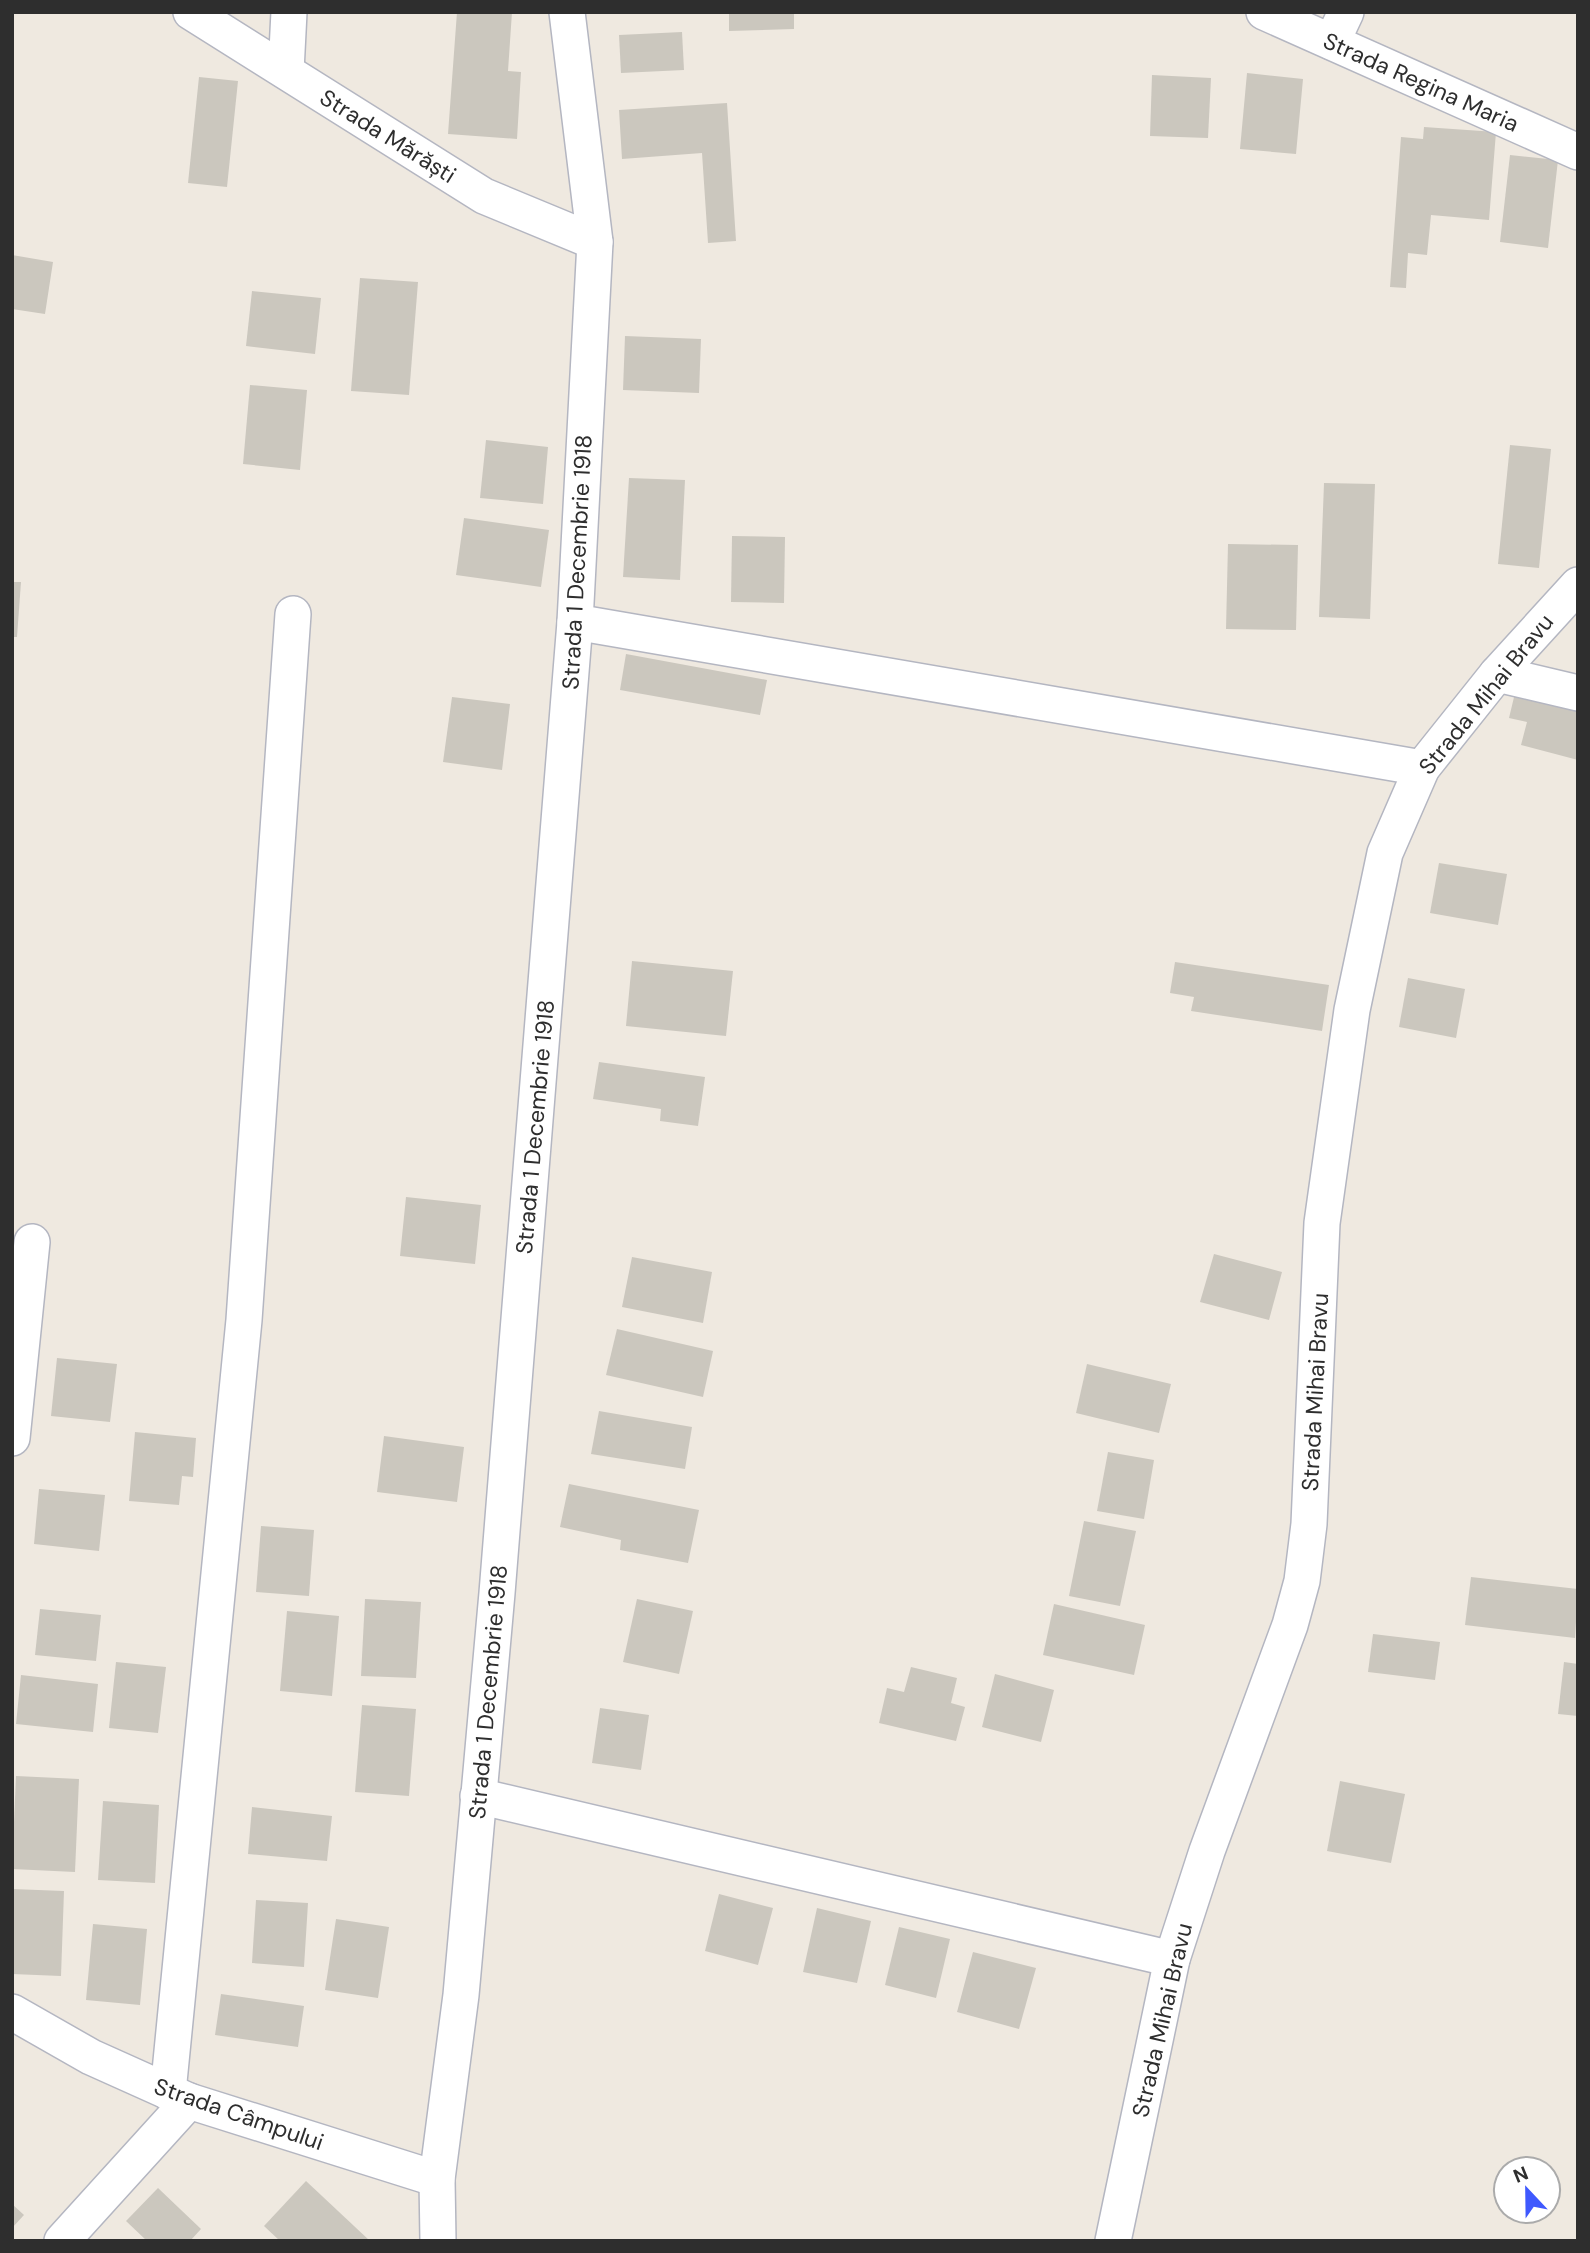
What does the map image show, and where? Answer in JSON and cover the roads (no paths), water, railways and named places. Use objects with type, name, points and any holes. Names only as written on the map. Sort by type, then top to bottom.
[{"type":"street","name":"Strada Mărăști","points":[[191,12],[484,196],[595,242]]},
{"type":"street","points":[[286,71],[289,12]]},
{"type":"street","name":"Strada 1 Decembrie 1918","points":[[438,2241],[437,2179],[461,1995],[576,622],[595,242],[567,12]]},
{"type":"street","name":"Strada Regina Maria","points":[[1264,12],[1339,27],[1578,152]]},
{"type":"street","name":"Strada Mihai Bravu","points":[[1113,2241],[1171,1959],[1207,1851],[1290,1625],[1301,1581],[1309,1524],[1322,1223],[1352,1010],[1385,853],[1422,768],[1497,674],[1578,585]]},
{"type":"street","points":[[62,2241],[179,2097],[244,1320],[293,614]]},
{"type":"street","points":[[576,622],[1422,768]]},
{"type":"street","points":[[1497,674],[1578,694]]},
{"type":"street","points":[[12,1438],[32,1242]]},
{"type":"street","points":[[478,1796],[1171,1959]]},
{"type":"street","name":"Strada Câmpului","points":[[12,2012],[91,2057],[179,2097],[437,2179]]}]
